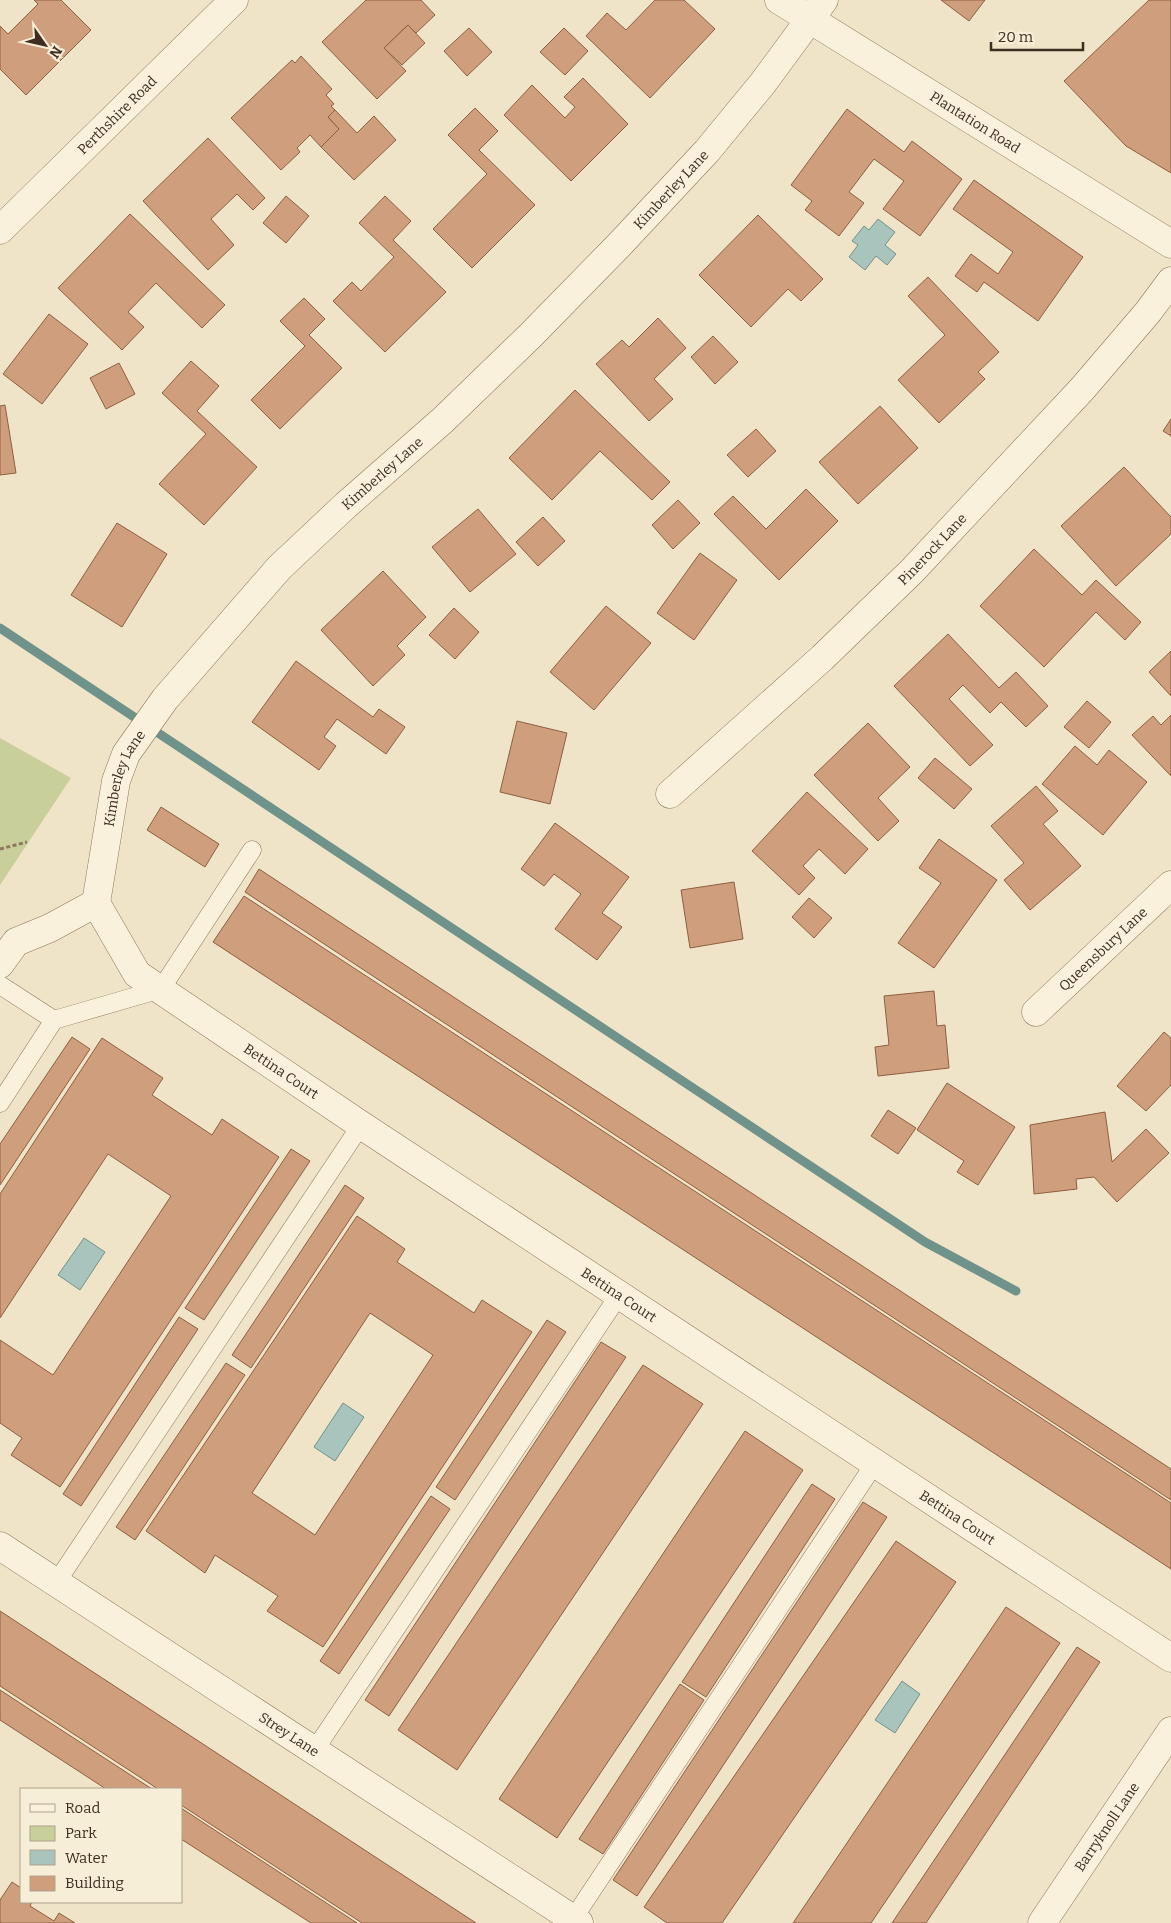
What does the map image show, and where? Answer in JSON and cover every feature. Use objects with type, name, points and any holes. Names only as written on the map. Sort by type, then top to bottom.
[{"type":"street","name":"Perthshire Road","points":[[0,230],[234,0]]},
{"type":"street","name":"Plantation Road","points":[[779,0],[817,10],[1171,244]]},
{"type":"street","name":"Kimberley Lane","points":[[96,903],[116,781],[126,754],[165,699],[279,568],[443,420],[531,335],[620,244],[707,151],[762,83],[817,10]]},
{"type":"street","name":"Pinerock Lane","points":[[670,794],[822,658],[912,571],[1083,388],[1148,312],[1171,281]]},
{"type":"street","name":"Queensbury Lane","points":[[1036,1012],[1171,885]]},
{"type":"street","points":[[0,964],[16,942],[50,928],[96,903]]},
{"type":"street","name":"Bettina Court","points":[[96,903],[137,974],[361,1125],[1171,1658]]},
{"type":"street","name":"Strey Lane","points":[[0,1546],[576,1921]]},
{"type":"street","name":"Barryknoll Lane","points":[[1042,1923],[1171,1731]]},
{"type":"lane","points":[[0,1103],[54,1020],[161,989],[252,850]]},
{"type":"lane","points":[[0,986],[54,1020]]},
{"type":"lane","points":[[56,1583],[361,1125]]},
{"type":"lane","points":[[314,1751],[619,1295]]},
{"type":"lane","points":[[576,1921],[875,1463]]},
{"type":"path","points":[[0,849],[28,842]]},
{"type":"green space","points":[[0,738],[71,778],[0,885]]},
{"type":"water","points":[[878,219],[895,232],[885,245],[896,254],[887,265],[876,256],[865,270],[849,257],[858,245],[852,241],[864,226],[869,230]]},
{"type":"water","points":[[84,1238],[105,1252],[80,1290],[58,1275]]},
{"type":"water","points":[[343,1403],[364,1417],[335,1461],[314,1447]]},
{"type":"water","points":[[902,1681],[920,1694],[895,1733],[875,1720]]},
{"type":"building","points":[[34,0],[61,0],[91,30],[26,95],[0,69],[0,26],[8,34],[38,4]]},
{"type":"building","points":[[366,0],[421,0],[435,15],[416,33],[408,25],[384,48],[406,71],[377,99],[322,42]]},
{"type":"building","points":[[655,0],[684,0],[715,29],[650,98],[586,36],[607,13],[626,30]]},
{"type":"building","points":[[941,0],[985,0],[969,21]]},
{"type":"building","points":[[1149,0],[1171,0],[1171,173],[1126,146],[1064,81]]},
{"type":"building","points":[[408,25],[425,43],[402,65],[384,48]]},
{"type":"building","points":[[469,28],[492,52],[467,76],[444,51]]},
{"type":"building","points":[[564,28],[588,51],[565,75],[540,52]]},
{"type":"building","points":[[301,56],[332,89],[326,95],[334,104],[331,106],[335,110],[328,117],[339,129],[321,147],[310,135],[297,148],[300,152],[281,170],[231,118],[292,60],[295,63]]},
{"type":"building","points":[[583,78],[628,124],[571,181],[504,115],[532,85],[565,118],[575,107],[564,97]]},
{"type":"building","points":[[475,108],[498,131],[479,150],[535,205],[472,268],[433,229],[487,174],[448,135]]},
{"type":"building","points":[[847,109],[904,152],[912,141],[962,179],[920,236],[883,209],[904,181],[874,159],[849,192],[864,203],[839,236],[805,210],[812,201],[791,185]]},
{"type":"building","points":[[335,110],[357,133],[374,116],[396,140],[354,180],[321,147],[339,129],[328,117]]},
{"type":"building","points":[[208,138],[265,198],[253,210],[237,194],[211,219],[234,245],[208,270],[143,201]]},
{"type":"building","points":[[974,180],[1083,257],[1038,321],[984,282],[977,292],[955,276],[971,254],[998,274],[1013,252],[953,209]]},
{"type":"building","points":[[286,196],[309,216],[286,243],[263,223]]},
{"type":"building","points":[[385,196],[411,221],[393,240],[446,292],[385,352],[333,301],[352,282],[361,291],[394,257],[359,223]]},
{"type":"building","points":[[130,214],[225,305],[202,328],[156,283],[128,312],[144,327],[122,350],[58,288]]},
{"type":"building","points":[[758,215],[823,279],[801,301],[788,289],[751,327],[699,275]]},
{"type":"building","points":[[928,277],[999,352],[978,372],[985,379],[939,423],[898,380],[945,335],[908,296]]},
{"type":"building","points":[[304,298],[325,319],[309,335],[342,368],[280,429],[251,400],[305,346],[280,321]]},
{"type":"building","points":[[49,314],[88,344],[42,404],[3,374]]},
{"type":"building","points":[[658,318],[686,348],[654,379],[673,399],[649,421],[596,364],[622,340],[629,347]]},
{"type":"building","points":[[713,336],[738,362],[715,384],[691,357]]},
{"type":"building","points":[[191,361],[219,386],[197,411],[257,467],[204,525],[159,484],[206,434],[162,393]]},
{"type":"building","points":[[119,363],[135,394],[106,409],[90,378]]},
{"type":"building","points":[[575,390],[670,482],[652,500],[600,451],[552,500],[509,458]]},
{"type":"building","points":[[5,405],[16,473],[0,475],[0,406]]},
{"type":"building","points":[[880,406],[918,448],[858,504],[819,462]]},
{"type":"building","points":[[1171,419],[1171,436],[1163,431]]},
{"type":"building","points":[[756,429],[776,451],[748,477],[727,455]]},
{"type":"building","points":[[1124,467],[1171,517],[1171,534],[1116,586],[1061,526]]},
{"type":"building","points":[[806,489],[838,521],[779,580],[714,514],[733,496],[766,529]]},
{"type":"building","points":[[678,500],[700,523],[673,549],[652,525]]},
{"type":"building","points":[[478,509],[516,554],[470,592],[432,547]]},
{"type":"building","points":[[543,517],[565,541],[538,566],[516,542]]},
{"type":"building","points":[[117,523],[167,554],[122,627],[71,595]]},
{"type":"building","points":[[1034,549],[1082,595],[1096,580],[1141,622],[1125,640],[1096,612],[1044,667],[980,606]]},
{"type":"building","points":[[700,553],[737,580],[694,640],[657,613]]},
{"type":"building","points":[[383,571],[426,617],[397,646],[405,655],[373,686],[321,630]]},
{"type":"building","points":[[606,606],[651,643],[594,710],[550,672]]},
{"type":"building","points":[[454,608],[479,632],[455,659],[429,635]]},
{"type":"building","points":[[948,634],[999,688],[1016,672],[1048,706],[1026,727],[1001,702],[990,713],[963,685],[949,699],[993,745],[970,766],[894,686]]},
{"type":"building","points":[[1171,651],[1171,696],[1149,672]]},
{"type":"building","points":[[296,661],[373,717],[379,709],[405,727],[386,754],[337,719],[324,737],[336,746],[319,770],[252,722]]},
{"type":"building","points":[[1087,701],[1111,722],[1089,748],[1064,727]]},
{"type":"building","points":[[1171,715],[1171,776],[1132,735],[1153,716],[1161,725]]},
{"type":"building","points":[[517,721],[567,733],[550,804],[500,792]]},
{"type":"building","points":[[868,723],[910,767],[878,798],[899,821],[878,841],[814,775]]},
{"type":"building","points":[[1075,746],[1097,765],[1109,750],[1147,782],[1103,835],[1042,784]]},
{"type":"building","points":[[935,758],[972,789],[954,809],[918,778]]},
{"type":"building","points":[[1036,786],[1058,811],[1043,824],[1081,866],[1030,910],[1004,880],[1024,863],[991,826]]},
{"type":"building","points":[[807,792],[868,849],[845,874],[819,849],[803,866],[815,878],[799,895],[752,851]]},
{"type":"building","points":[[161,807],[219,844],[205,867],[147,830]]},
{"type":"building","points":[[555,823],[629,877],[602,913],[622,927],[597,960],[555,929],[581,894],[554,874],[544,886],[521,869]]},
{"type":"building","points":[[939,839],[997,880],[934,968],[898,943],[941,883],[919,868]]},
{"type":"building","points":[[259,869],[1171,1469],[1171,1500],[245,892]]},
{"type":"building","points":[[734,882],[743,939],[690,948],[681,890]]},
{"type":"building","points":[[244,896],[1171,1503],[1171,1569],[213,942]]},
{"type":"building","points":[[809,898],[832,918],[814,938],[792,917]]},
{"type":"building","points":[[934,991],[937,1026],[945,1025],[949,1068],[878,1076],[875,1047],[889,1045],[884,996]]},
{"type":"building","points":[[1164,1032],[1171,1038],[1171,1085],[1146,1111],[1117,1086]]},
{"type":"building","points":[[72,1037],[90,1049],[0,1185],[0,1144]]},
{"type":"building","points":[[102,1038],[163,1078],[152,1095],[212,1135],[222,1119],[279,1157],[60,1487],[11,1455],[22,1438],[0,1423],[0,1340],[53,1375],[171,1196],[108,1154],[0,1318],[0,1194]]},
{"type":"building","points":[[947,1083],[1015,1127],[978,1185],[957,1172],[964,1161],[917,1130]]},
{"type":"building","points":[[888,1110],[916,1128],[898,1154],[871,1136]]},
{"type":"building","points":[[1105,1112],[1112,1162],[1146,1129],[1169,1153],[1117,1202],[1094,1177],[1076,1179],[1077,1189],[1034,1194],[1030,1125]]},
{"type":"building","points":[[291,1149],[310,1161],[204,1320],[185,1308]]},
{"type":"building","points":[[345,1185],[364,1198],[251,1368],[232,1355]]},
{"type":"building","points":[[357,1216],[405,1249],[397,1262],[474,1313],[482,1300],[532,1332],[323,1647],[267,1611],[278,1596],[215,1555],[205,1573],[146,1531]],"holes":[[[370,1313],[433,1355],[315,1535],[252,1493]]]},
{"type":"building","points":[[179,1317],[198,1329],[81,1506],[63,1494]]},
{"type":"building","points":[[547,1320],[566,1332],[455,1500],[436,1487]]},
{"type":"building","points":[[601,1342],[626,1357],[389,1716],[365,1700]]},
{"type":"building","points":[[226,1363],[245,1375],[135,1540],[116,1527]]},
{"type":"building","points":[[643,1365],[703,1404],[457,1770],[398,1730]]},
{"type":"building","points":[[745,1431],[803,1470],[557,1838],[499,1799]]},
{"type":"building","points":[[812,1484],[835,1499],[706,1697],[682,1682]]},
{"type":"building","points":[[431,1496],[450,1509],[339,1674],[320,1661]]},
{"type":"building","points":[[863,1502],[887,1517],[637,1896],[613,1880]]},
{"type":"building","points":[[896,1541],[956,1582],[722,1923],[667,1923],[644,1907]]},
{"type":"building","points":[[1006,1607],[1060,1643],[871,1923],[793,1923]]},
{"type":"building","points":[[0,1611],[476,1923],[362,1923],[182,1806],[182,1788],[156,1788],[0,1686]]},
{"type":"building","points":[[1077,1647],[1100,1662],[926,1923],[892,1923]]},
{"type":"building","points":[[680,1684],[704,1700],[603,1854],[579,1839]]},
{"type":"building","points":[[0,1690],[150,1788],[104,1788],[0,1720]]},
{"type":"building","points":[[182,1809],[357,1923],[311,1923],[182,1840]]},
{"type":"building","points":[[12,1882],[20,1887],[20,1903],[32,1903],[30,1906],[54,1921],[59,1913],[75,1923],[0,1923],[0,1900]]},
{"type":"waterway","points":[[0,628],[925,1242],[1016,1291]]}]
